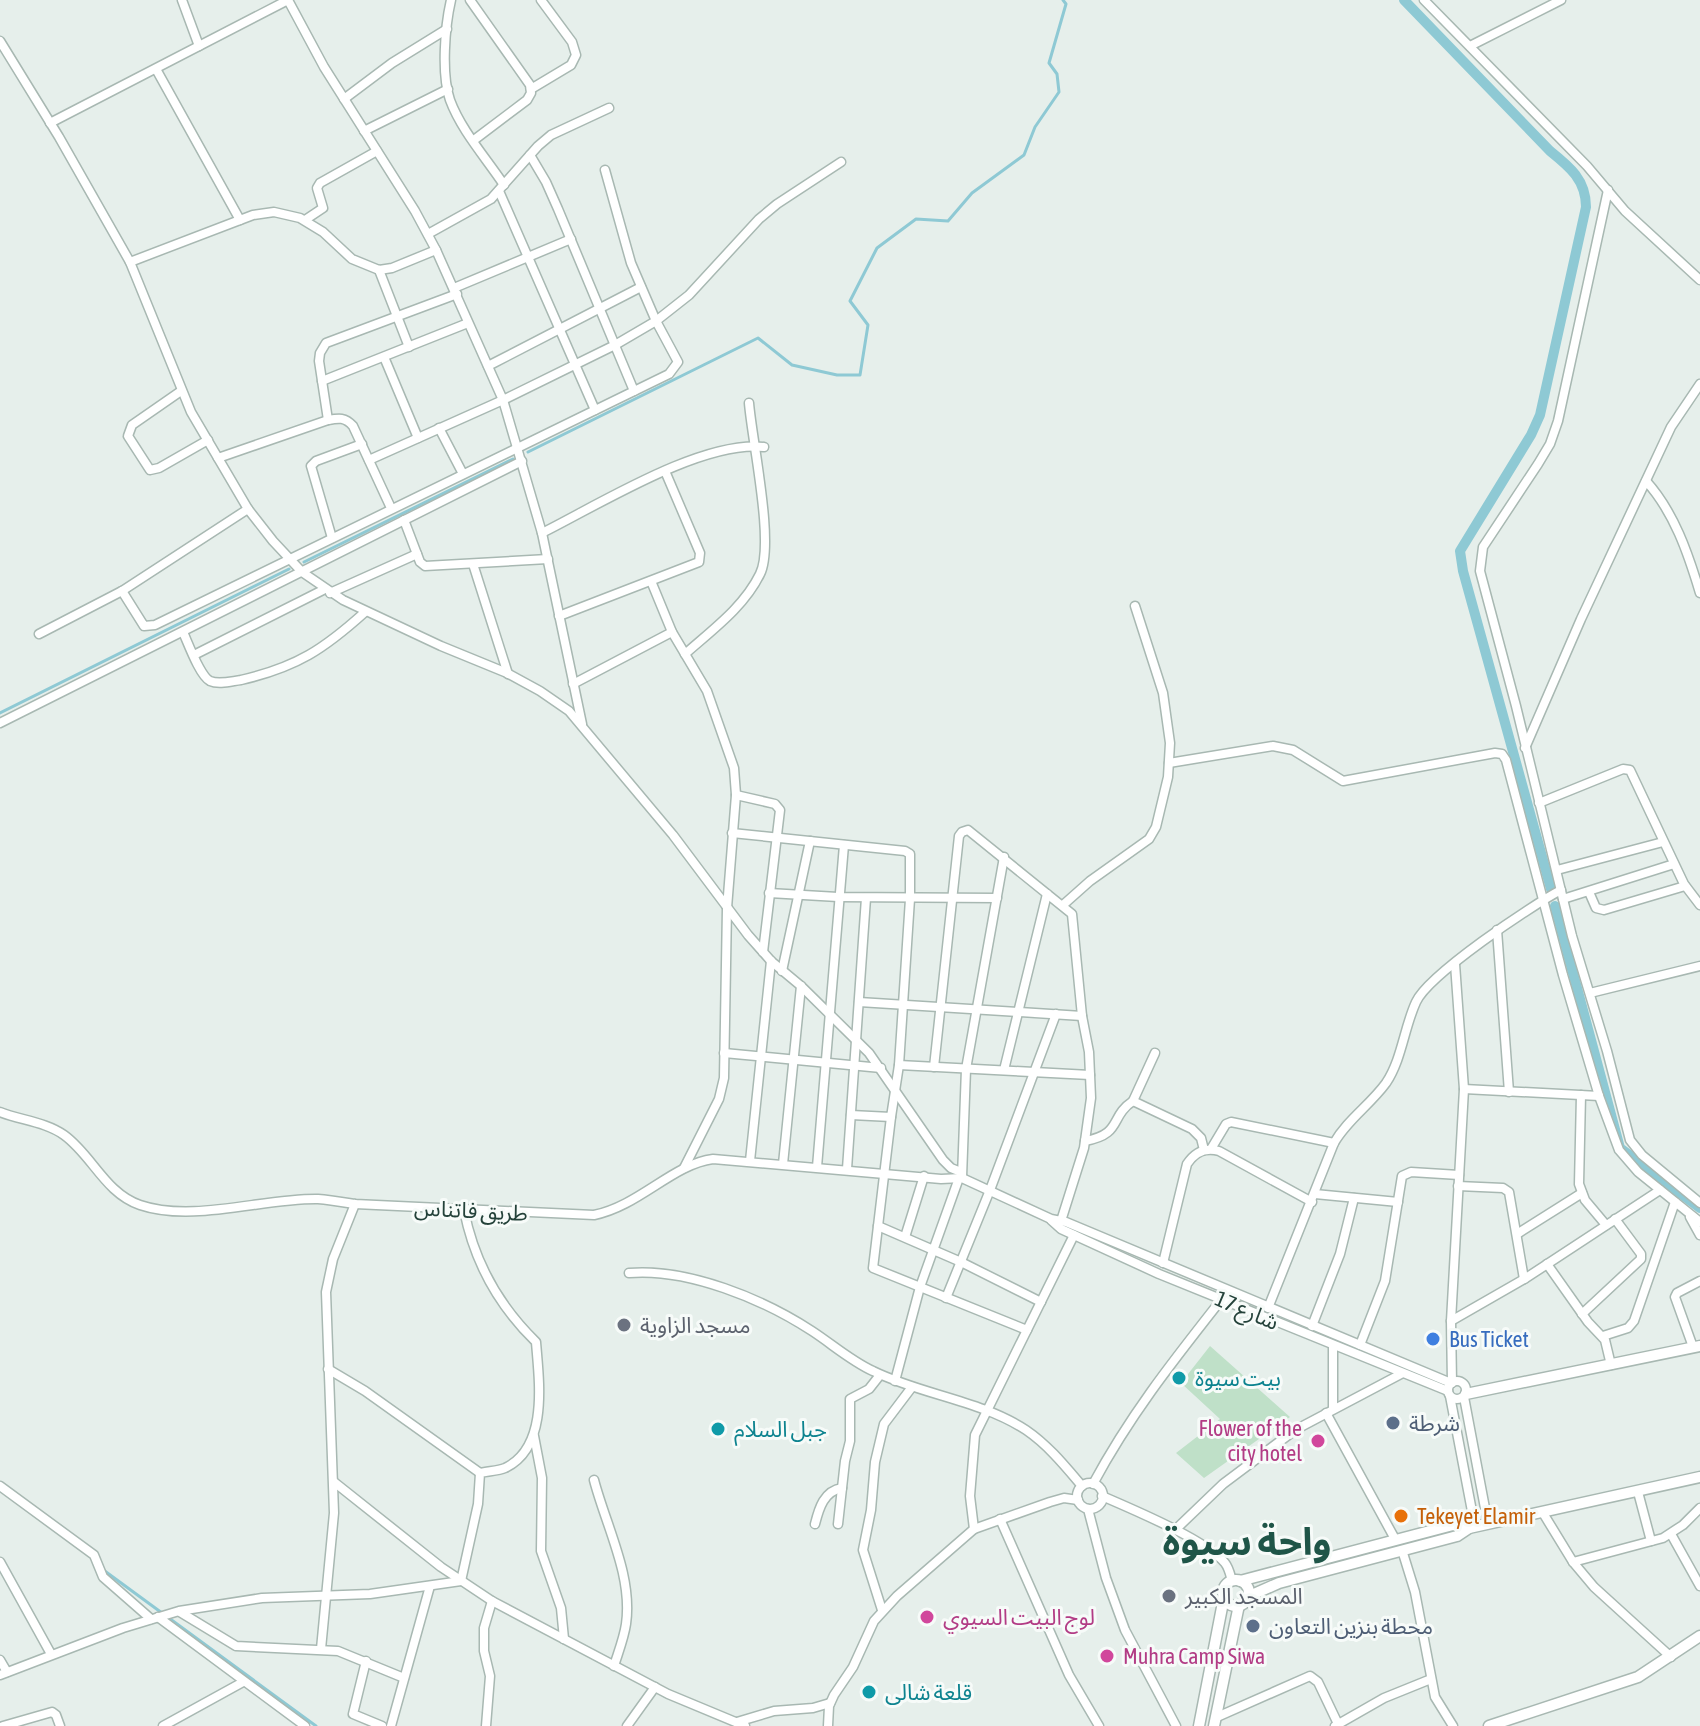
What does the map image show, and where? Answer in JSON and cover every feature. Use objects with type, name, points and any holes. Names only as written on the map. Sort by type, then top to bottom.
[{"type":"street","points":[[182,0],[199,46]]},
{"type":"street","points":[[50,123],[288,0],[344,99],[428,234],[503,400],[542,533],[582,725]]},
{"type":"street","points":[[451,0],[447,29],[448,89],[458,116],[501,188],[527,256],[595,410]]},
{"type":"street","points":[[470,0],[531,89]]},
{"type":"street","points":[[474,140],[527,100],[531,89],[571,65],[576,55],[572,42],[541,0]]},
{"type":"street","points":[[1424,0],[1632,218],[1700,280]]},
{"type":"street","points":[[1470,46],[1561,0]]},
{"type":"street","points":[[344,99],[392,63],[447,29]]},
{"type":"street","points":[[0,41],[130,262],[181,391],[248,509],[302,572],[327,591],[365,612],[508,674],[557,702],[582,725],[673,835],[763,952],[856,1039],[881,1068],[943,1160],[961,1176]]},
{"type":"street","points":[[0,51],[17,70]]},
{"type":"street","points":[[156,69],[240,220]]},
{"type":"street","points":[[364,131],[448,89]]},
{"type":"street","points":[[428,234],[482,206],[551,135],[609,108]]},
{"type":"street","points":[[305,220],[323,208],[317,188],[320,183],[377,151]]},
{"type":"street","points":[[530,155],[546,182],[634,391]]},
{"type":"street","points":[[369,460],[503,400],[615,345],[656,321],[689,295],[759,219],[841,162]]},
{"type":"street","points":[[122,591],[142,623],[152,627],[669,374],[677,366],[677,358],[641,287],[605,170]]},
{"type":"street","points":[[1608,190],[1558,421],[1550,444],[1480,554],[1480,571],[1562,894],[1630,1140],[1642,1155],[1700,1203]]},
{"type":"street","points":[[130,262],[240,220],[274,212],[305,220],[352,259],[379,270],[392,268],[436,250]]},
{"type":"street","points":[[328,420],[320,353],[326,343],[456,291],[527,256],[571,239]]},
{"type":"street","points":[[379,270],[409,347]]},
{"type":"street","points":[[488,366],[641,287]]},
{"type":"street","points":[[322,381],[468,323]]},
{"type":"street","points":[[384,357],[418,438]]},
{"type":"street","points":[[1525,748],[1671,427],[1700,384]]},
{"type":"street","points":[[181,391],[132,425],[128,436],[147,469],[152,470],[208,440]]},
{"type":"street","points":[[685,654],[728,617],[762,571],[764,521],[749,403]]},
{"type":"street","points":[[218,458],[328,420],[348,420],[391,508]]},
{"type":"street","points":[[439,428],[463,474]]},
{"type":"street","points":[[332,538],[311,466],[316,461],[362,444]]},
{"type":"street","points":[[542,533],[665,471],[728,448],[764,447]]},
{"type":"street","points":[[0,723],[522,461]]},
{"type":"street","points":[[559,616],[696,564],[702,557],[665,471]]},
{"type":"street","points":[[1646,481],[1664,503],[1677,529],[1700,593]]},
{"type":"street","points":[[39,634],[122,591],[248,509]]},
{"type":"street","points":[[404,520],[421,564],[428,566],[548,559]]},
{"type":"street","points":[[194,655],[327,591],[417,554]]},
{"type":"street","points":[[473,564],[508,674]]},
{"type":"street","points":[[651,581],[672,632],[707,691],[734,768],[736,795],[727,908],[724,1078],[719,1099],[683,1171]]},
{"type":"street","points":[[1063,905],[1153,835],[1168,777],[1170,743],[1163,693],[1135,606]]},
{"type":"street","points":[[183,632],[205,677],[212,682],[233,681],[281,669],[310,656],[332,642],[365,612]]},
{"type":"street","points":[[573,684],[672,632]]},
{"type":"street","points":[[1169,763],[1263,746],[1284,747],[1343,781],[1500,753],[1506,760],[1542,900],[1599,1096],[1623,1157],[1700,1222]]},
{"type":"street","points":[[1539,803],[1628,769],[1685,886],[1700,905]]},
{"type":"street","points":[[736,795],[780,810],[763,952]]},
{"type":"street","points":[[934,1067],[959,836],[968,830],[1072,914],[1091,1098],[1085,1141],[1061,1221]]},
{"type":"street","points":[[732,833],[908,853],[911,857],[899,1065],[873,1268],[1027,1330]]},
{"type":"street","points":[[782,971],[810,841]]},
{"type":"street","points":[[1557,870],[1663,842]]},
{"type":"street","points":[[817,1167],[844,845]]},
{"type":"street","points":[[895,1381],[932,1249],[961,1176],[966,1069],[1004,857]]},
{"type":"street","points":[[1268,1308],[1334,1143],[1387,1081],[1420,996],[1497,930],[1542,900],[1562,894],[1589,892],[1674,864]]},
{"type":"street","points":[[1589,892],[1596,908],[1604,910],[1685,886]]},
{"type":"street","points":[[769,893],[910,899],[997,898]]},
{"type":"street","points":[[1004,1070],[1047,894]]},
{"type":"street","points":[[847,1169],[866,898]]},
{"type":"street","points":[[1497,930],[1509,1092]]},
{"type":"street","points":[[750,1161],[771,961]]},
{"type":"street","points":[[1455,964],[1464,1089],[1450,1388],[1472,1527]]},
{"type":"street","points":[[1590,993],[1700,966]]},
{"type":"street","points":[[783,1164],[801,986]]},
{"type":"street","points":[[859,1002],[1082,1016]]},
{"type":"street","points":[[946,1298],[1056,1014]]},
{"type":"street","points":[[724,1053],[824,1065],[881,1068]]},
{"type":"street","points":[[1085,1141],[1108,1134],[1133,1101],[1155,1053]]},
{"type":"street","points":[[899,1065],[1090,1075]]},
{"type":"street","points":[[1464,1089],[1599,1096]]},
{"type":"street","points":[[1581,1095],[1578,1176],[1582,1193],[1606,1225]]},
{"type":"street","points":[[1133,1101],[1192,1129],[1208,1149],[1313,1198],[1398,1202]]},
{"type":"street","name":"طريق فاتناس","points":[[0,1112],[46,1126],[66,1137],[110,1186],[139,1205],[156,1209],[198,1210],[318,1199],[355,1204],[594,1215],[622,1207],[705,1160],[961,1176]]},
{"type":"street","points":[[851,1115],[891,1117]]},
{"type":"street","points":[[1163,1263],[1187,1164],[1192,1157],[1208,1149],[1226,1124],[1231,1122],[1334,1143]]},
{"type":"street","points":[[1360,1345],[1385,1281],[1400,1179],[1404,1174],[1459,1175]]},
{"type":"street","points":[[905,1237],[924,1176]]},
{"type":"street","name":"شارع 17","points":[[961,1176],[1051,1219],[1074,1235],[1221,1300],[1401,1374],[1450,1388]]},
{"type":"street","points":[[1458,1186],[1506,1190],[1511,1197],[1524,1279]]},
{"type":"street","points":[[1451,1321],[1524,1279],[1660,1190]]},
{"type":"street","points":[[1517,1234],[1582,1193]]},
{"type":"street","points":[[1312,1326],[1340,1254],[1354,1198]]},
{"type":"street","points":[[1603,1336],[1628,1328],[1634,1321],[1675,1202]]},
{"type":"street","points":[[321,1649],[324,1595],[333,1534],[334,1482],[325,1314],[329,1274],[355,1204]]},
{"type":"street","points":[[328,1369],[365,1391],[480,1473],[506,1467],[523,1452],[534,1436],[538,1421],[536,1342],[514,1320],[486,1275],[469,1235],[464,1210]]},
{"type":"street","points":[[1688,1213],[1700,1235]]},
{"type":"street","name":"شارع 17","points":[[1051,1219],[1360,1345],[1450,1388]]},
{"type":"street","points":[[1582,1314],[1641,1259],[1641,1254],[1615,1219]]},
{"type":"street","points":[[878,1226],[961,1262],[1041,1302]]},
{"type":"street","points":[[974,1529],[970,1496],[975,1435],[1074,1235]]},
{"type":"street","points":[[1547,1264],[1582,1314],[1603,1336],[1611,1365]]},
{"type":"street","points":[[629,1273],[680,1276],[772,1309],[812,1331],[861,1366],[895,1381],[985,1410],[1018,1426],[1041,1442],[1082,1486]]},
{"type":"street","points":[[1450,1388],[1457,1400],[1465,1395],[1696,1346],[1675,1297],[1700,1281]]},
{"type":"street","points":[[1093,1484],[1142,1401],[1221,1300]]},
{"type":"street","points":[[1333,1346],[1330,1411],[1395,1539]]},
{"type":"street","points":[[1175,1530],[1201,1503],[1295,1430],[1401,1374]]},
{"type":"street","points":[[838,1524],[850,1441],[850,1399],[869,1389],[880,1375]]},
{"type":"street","points":[[1450,1388],[1463,1383],[1488,1524]]},
{"type":"street","points":[[882,1610],[863,1550],[871,1510],[875,1462],[884,1424],[912,1387]]},
{"type":"street","points":[[534,1436],[542,1478],[541,1551],[561,1608],[564,1639]]},
{"type":"street","points":[[835,1470],[845,1461]]},
{"type":"street","points":[[1463,1464],[1476,1462]]},
{"type":"street","points":[[461,1581],[478,1504],[480,1473]]},
{"type":"street","points":[[1199,1726],[1224,1588],[1236,1581],[1453,1525],[1472,1527],[1488,1524],[1700,1477]]},
{"type":"street","points":[[594,1480],[623,1572],[625,1589],[626,1625],[614,1666]]},
{"type":"street","points":[[334,1482],[461,1581],[492,1601],[655,1687],[741,1724],[774,1711],[813,1708],[830,1703]]},
{"type":"street","points":[[1078,1500],[1082,1486],[1093,1484],[1100,1488],[1102,1496],[1098,1505],[1088,1509]]},
{"type":"street","points":[[0,1486],[94,1555],[103,1577],[155,1618],[305,1726]]},
{"type":"street","points":[[815,1524],[819,1506],[834,1490],[842,1488]]},
{"type":"street","points":[[1638,1492],[1651,1541]]},
{"type":"street","points":[[1102,1496],[1175,1530],[1223,1561],[1236,1581],[1247,1587],[1215,1721]]},
{"type":"street","points":[[828,1726],[830,1703],[853,1667],[867,1633],[882,1610],[974,1529],[1057,1500],[1078,1500],[1088,1509],[1106,1578],[1125,1630],[1176,1726]]},
{"type":"street","points":[[1573,1562],[1671,1534],[1700,1508]]},
{"type":"street","points":[[1543,1513],[1573,1562],[1613,1606],[1671,1657]]},
{"type":"street","points":[[1000,1519],[1069,1675],[1099,1726]]},
{"type":"street","points":[[1224,1597],[1230,1604],[1243,1601],[1279,1583],[1457,1536],[1472,1527]]},
{"type":"street","points":[[1671,1534],[1700,1586]]},
{"type":"street","points":[[1402,1550],[1415,1592],[1431,1679],[1441,1709],[1453,1726]]},
{"type":"street","points":[[0,1562],[51,1654]]},
{"type":"street","points":[[0,1660],[3,1674],[51,1654],[179,1611],[262,1598],[385,1593],[461,1581]]},
{"type":"street","points":[[391,1726],[430,1586]]},
{"type":"street","points":[[486,1726],[490,1676],[483,1640],[492,1601]]},
{"type":"street","points":[[179,1611],[236,1646],[321,1649],[366,1661],[404,1678]]},
{"type":"street","points":[[1489,1726],[1638,1677],[1700,1636]]},
{"type":"street","points":[[366,1661],[353,1714],[382,1726]]},
{"type":"street","points":[[1215,1721],[1310,1676],[1318,1682],[1337,1725],[1384,1698],[1431,1679]]},
{"type":"street","points":[[163,1726],[243,1682]]},
{"type":"street","points":[[627,1726],[655,1687]]},
{"type":"street","points":[[3,1726],[52,1712],[60,1726]]},
{"type":"green space","points":[[1210,1346],[1290,1417],[1204,1478],[1176,1453],[1220,1419],[1181,1383]]},
{"type":"waterway","points":[[528,452],[758,338],[792,365],[837,375],[860,375],[868,325],[850,301],[877,248],[916,219],[948,221],[972,193],[1024,155],[1035,127],[1059,92],[1057,74],[1049,63],[1066,4],[1063,0]]},
{"type":"waterway","points":[[1404,0],[1570,169],[1580,182],[1585,197],[1586,207],[1540,415],[1460,551],[1551,889]]},
{"type":"waterway","points":[[304,562],[513,459]]},
{"type":"waterway","points":[[0,713],[289,569]]},
{"type":"waterway","points":[[1555,906],[1620,1148],[1700,1208]]},
{"type":"waterway","points":[[102,1569],[316,1726]]},
{"type":"place","name":"مسجد الزاوية","points":[[624,1325]]},
{"type":"place","name":"Bus Ticket","points":[[1433,1339]]},
{"type":"place","name":"بيت سيوة","points":[[1179,1378]]},
{"type":"place","name":"شرطة","points":[[1393,1423]]},
{"type":"place","name":"جبل السلام","points":[[718,1429]]},
{"type":"place","name":"Flower of the city hotel","points":[[1318,1441]]},
{"type":"place","name":"Tekeyet Elamir","points":[[1401,1516]]},
{"type":"place","name":"المسجد الكبير","points":[[1169,1596]]},
{"type":"place","name":"لوج البيت السيوي","points":[[927,1617]]},
{"type":"place","name":"محطة بنزين التعاون","points":[[1253,1626]]},
{"type":"place","name":"Muhra Camp Siwa","points":[[1107,1656]]},
{"type":"place","name":"قلعة شالى","points":[[869,1692]]},
{"type":"district","name":"واحة سيوة","points":[[1247,1542]]}]
